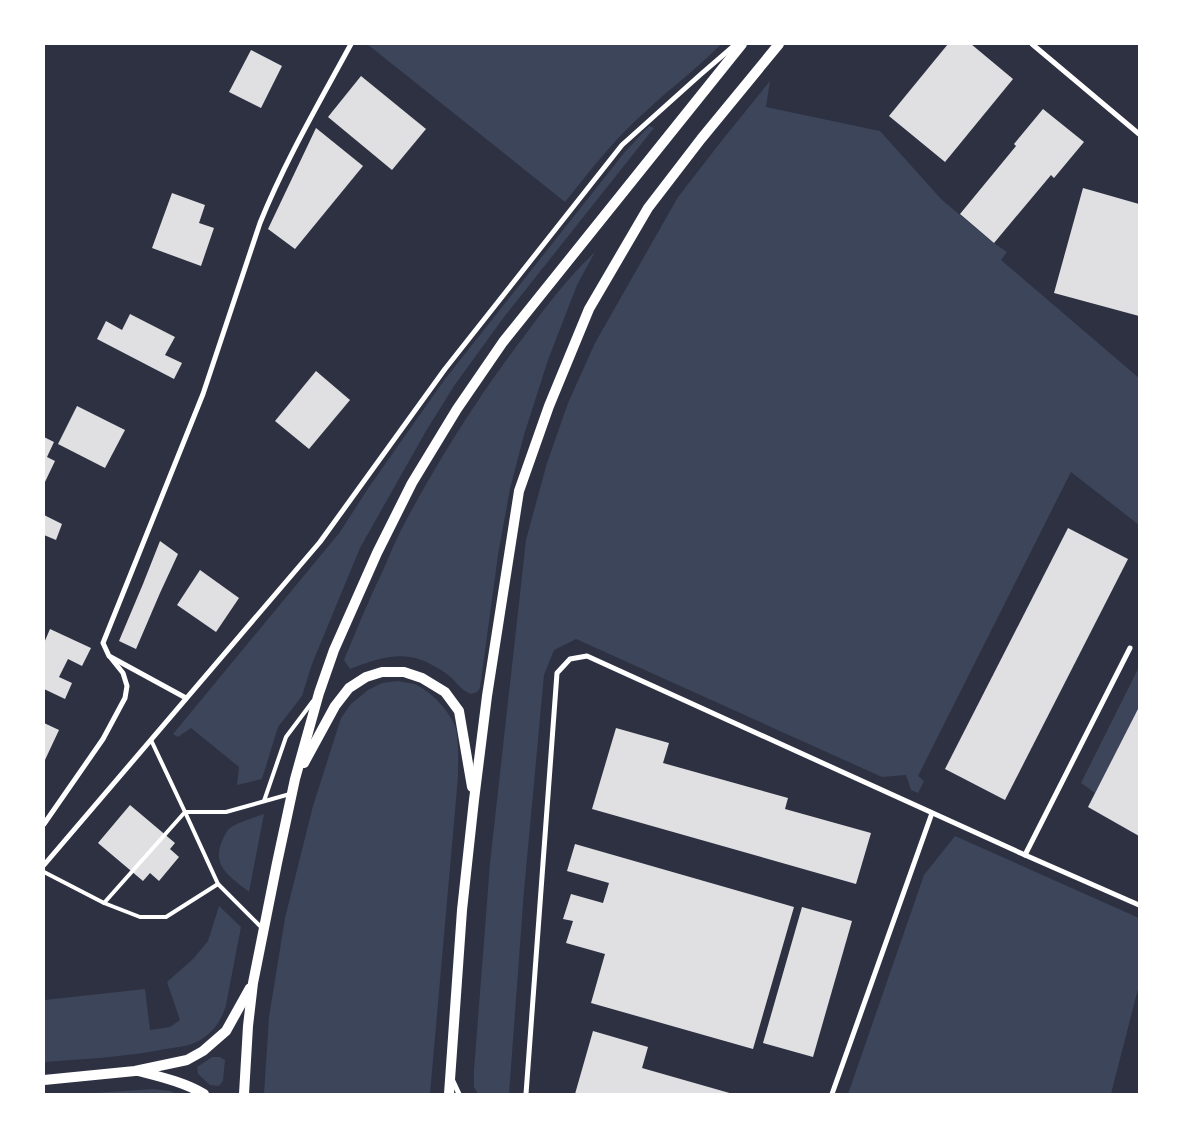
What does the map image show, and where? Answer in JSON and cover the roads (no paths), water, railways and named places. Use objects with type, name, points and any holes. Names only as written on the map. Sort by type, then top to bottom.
[{"type":"main road","points":[[244,1094],[248,1026],[253,983],[295,779],[319,693],[334,650],[377,553],[412,483],[457,409],[502,342],[742,44]]},
{"type":"main road","points":[[449,1094],[462,910],[474,800],[487,696],[519,491],[548,406],[589,309],[648,208],[701,139],[779,44]]},
{"type":"main road","points":[[295,779],[335,706],[349,688],[366,677],[382,672],[404,672],[422,678],[445,692],[459,711],[474,800]]},
{"type":"main road","points":[[44,1080],[134,1070],[187,1060],[203,1051],[226,1031],[253,983]]},
{"type":"main road","points":[[134,1070],[175,1080],[204,1094]]},
{"type":"street","points":[[44,824],[103,738],[125,698],[127,686],[123,673],[109,656],[103,643],[203,394],[260,223],[292,152],[351,44]]},
{"type":"street","points":[[44,865],[320,542],[445,369],[622,145],[736,44]]},
{"type":"street","points":[[1032,44],[1139,134]]},
{"type":"street","points":[[1025,855],[1130,648]]},
{"type":"street","points":[[109,656],[186,698]]},
{"type":"street","points":[[526,1094],[557,672],[570,659],[587,656],[1139,905]]},
{"type":"street","points":[[832,1094],[932,813]]},
{"type":"street","points":[[450,1076],[459,1094]]},
{"type":"lane","points":[[264,801],[286,737],[319,693]]},
{"type":"lane","points":[[151,740],[218,884],[264,929]]},
{"type":"lane","points":[[104,903],[185,812],[226,812],[292,793]]},
{"type":"lane","points":[[44,872],[104,903],[140,917],[166,917],[218,884]]}]
